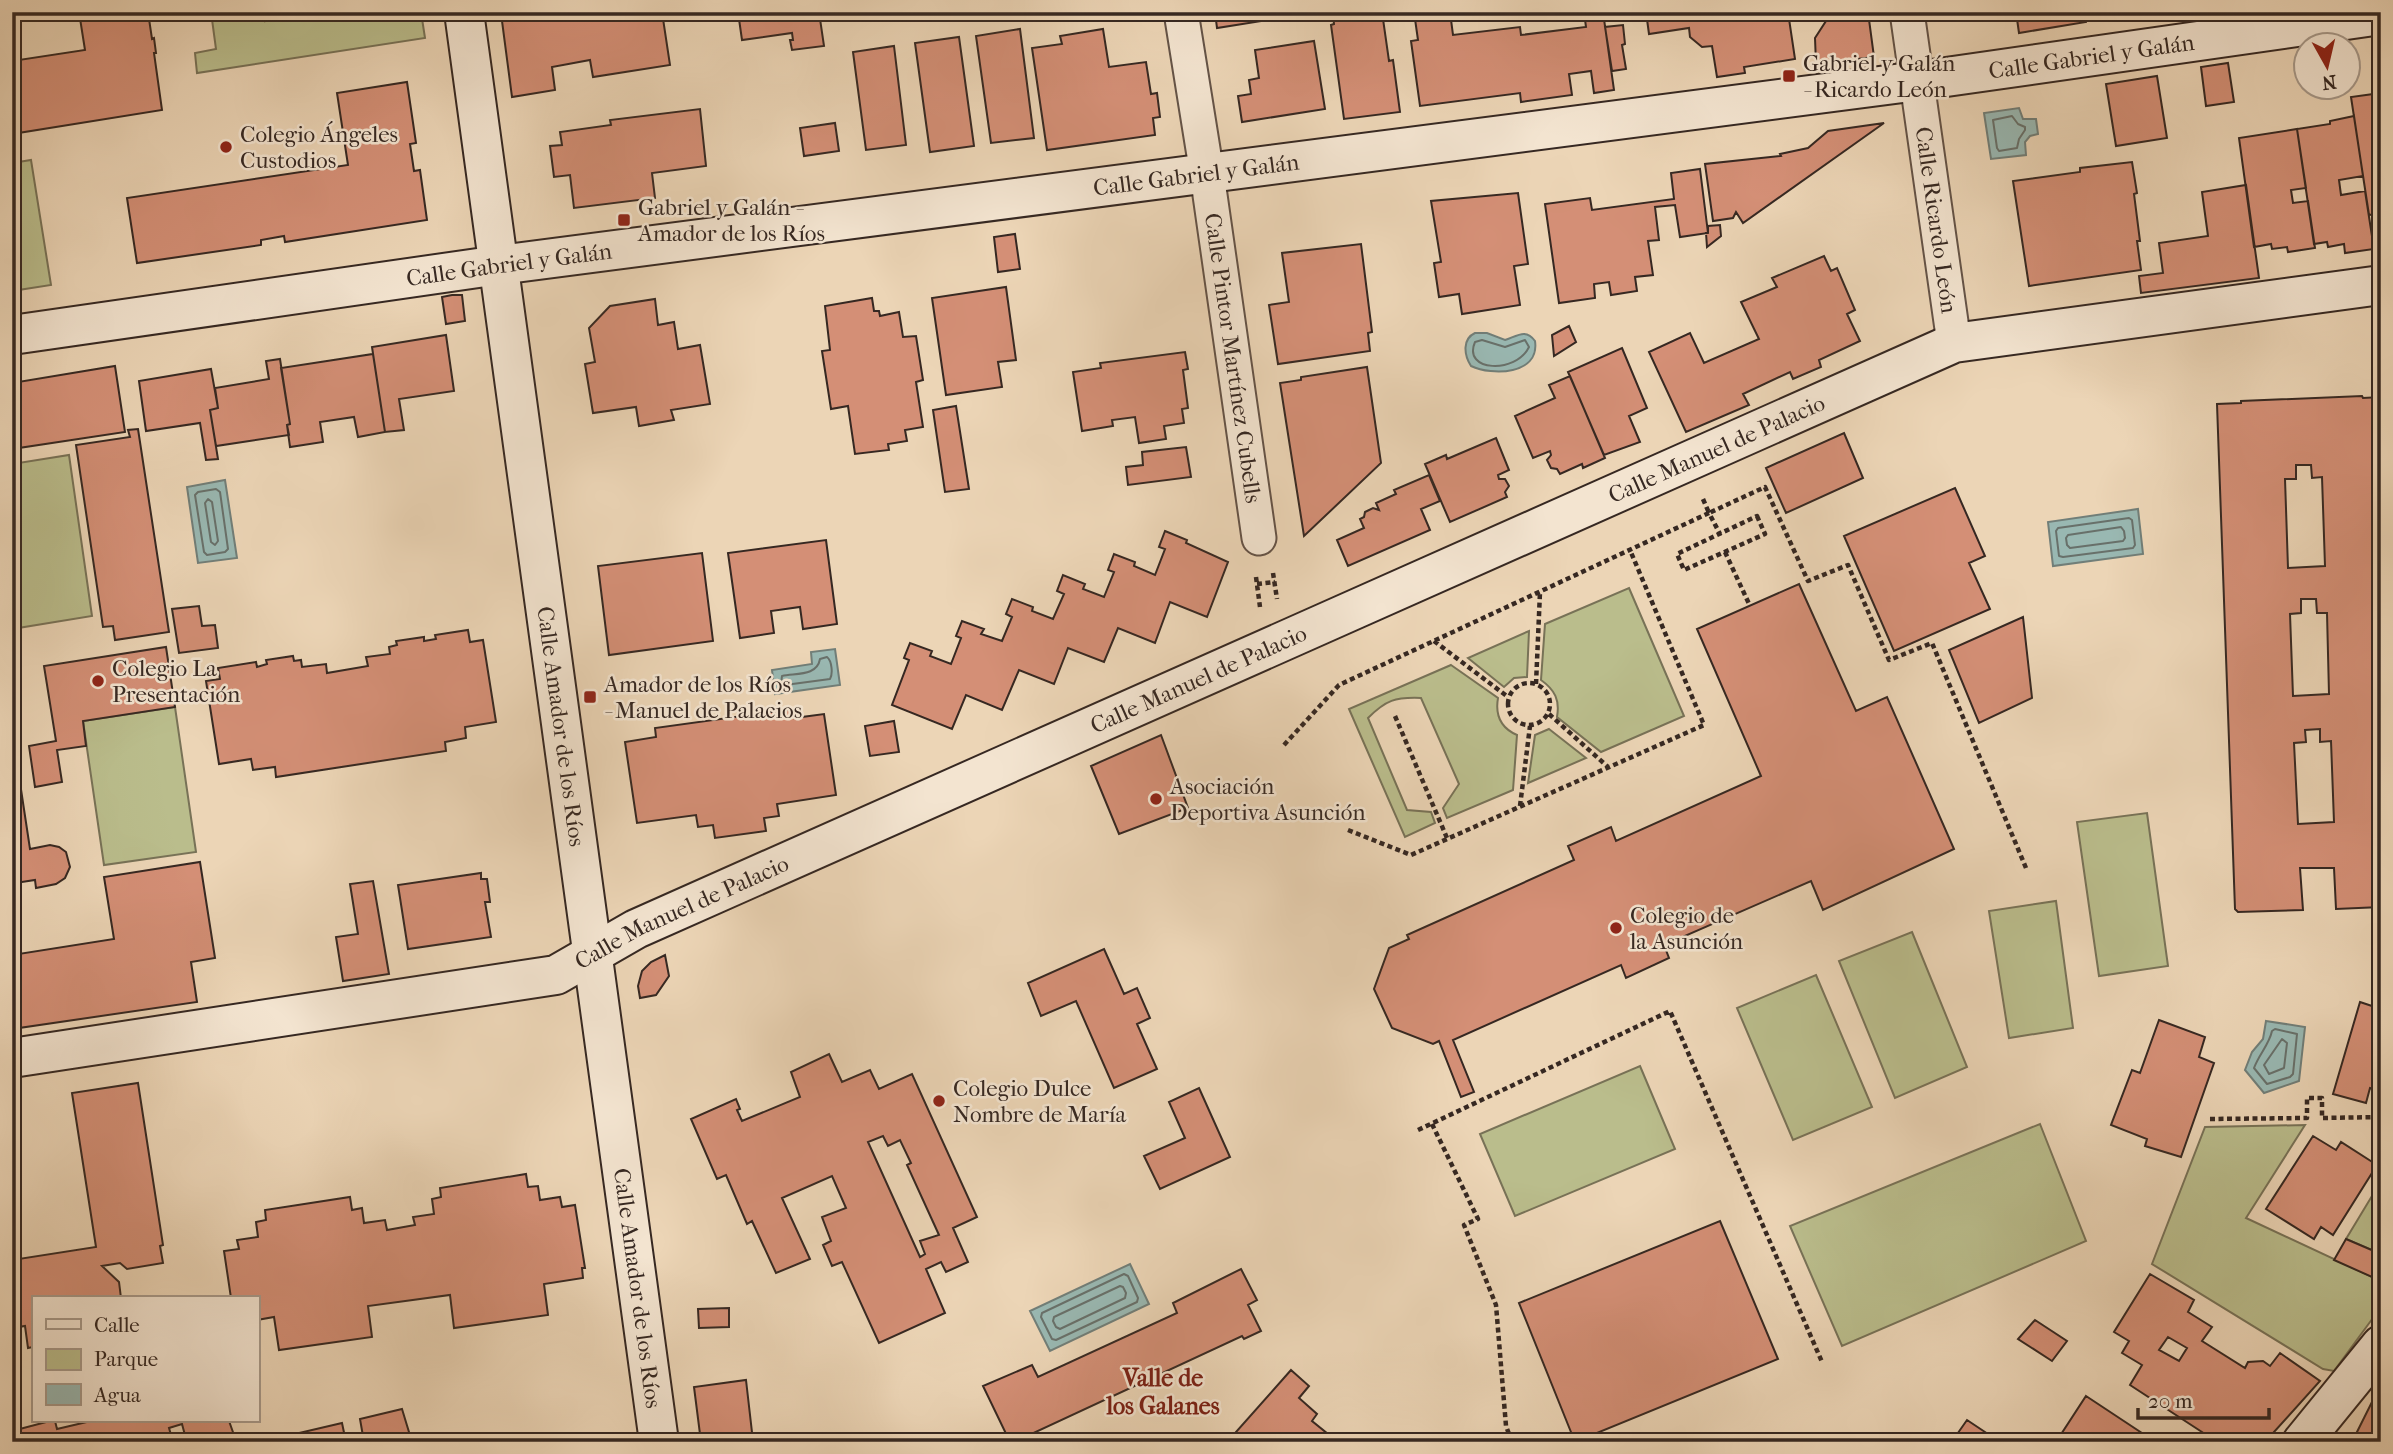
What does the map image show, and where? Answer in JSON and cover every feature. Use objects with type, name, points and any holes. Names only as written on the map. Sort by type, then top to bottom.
[{"type":"street","name":"Calle Amador de los Ríos","points":[[464,12],[659,1442]]},
{"type":"street","name":"Calle Pintor Martínez Cubells","points":[[1181,12],[1259,538]]},
{"type":"street","name":"Calle Ricardo León","points":[[1907,12],[1954,343]]},
{"type":"street","name":"Calle Gabriel y Galán","points":[[12,335],[499,265],[1918,81],[2364,16]]},
{"type":"street","name":"Calle Manuel de Palacio","points":[[12,1058],[556,975],[636,929],[1954,343],[2381,285]]},
{"type":"street","points":[[2302,1442],[2381,1345]]},
{"type":"path","points":[[1685,463],[1720,534]]},
{"type":"path","points":[[1761,480],[1808,581],[1848,565],[1889,660],[1932,642],[2026,869]]},
{"type":"path","points":[[1284,745],[1339,685],[1765,487]]},
{"type":"path","points":[[1757,516],[1765,534],[1684,570],[1676,554],[1720,534],[1757,516]]},
{"type":"path","points":[[1348,830],[1411,855],[1704,724],[1630,550]]},
{"type":"path","points":[[1726,552],[1750,606]]},
{"type":"path","points":[[1261,613],[1257,581],[1274,581]]},
{"type":"path","points":[[1536,684],[1540,592]]},
{"type":"path","points":[[1434,641],[1508,697]]},
{"type":"path","points":[[1525,683],[1536,684],[1546,691],[1550,702],[1549,714],[1540,723],[1530,726],[1519,724],[1511,717],[1507,707],[1508,697],[1514,687],[1525,683]]},
{"type":"path","points":[[1549,714],[1609,767]]},
{"type":"path","points":[[1395,716],[1447,838]]},
{"type":"path","points":[[1520,806],[1530,726]]},
{"type":"path","points":[[1418,1130],[1670,1011],[1822,1362]]},
{"type":"path","points":[[2210,1119],[2307,1118],[2307,1098],[2322,1098],[2322,1118],[2381,1117]]},
{"type":"path","points":[[1432,1124],[1478,1219],[1464,1225],[1496,1305],[1506,1426],[1512,1442]]},
{"type":"green space","points":[[211,12],[264,12],[266,21],[328,12],[421,12],[425,38],[197,73],[195,53],[216,49]]},
{"type":"green space","points":[[31,160],[51,285],[12,291],[12,163]]},
{"type":"green space","points":[[69,455],[92,616],[12,629],[12,464]]},
{"type":"green space","points":[[1629,588],[1684,716],[1601,752],[1557,717],[1558,705],[1555,696],[1541,680],[1545,624]]},
{"type":"green space","points":[[1529,631],[1527,677],[1514,678],[1504,687],[1468,658]]},
{"type":"green space","points":[[1451,665],[1498,698],[1500,720],[1507,729],[1517,735],[1513,790],[1447,818],[1443,808],[1459,784],[1421,698],[1392,701],[1368,718],[1407,810],[1431,812],[1435,823],[1405,837],[1349,709]]},
{"type":"green space","points":[[175,707],[196,852],[104,865],[83,721]]},
{"type":"green space","points":[[1549,729],[1586,758],[1528,783],[1535,735]]},
{"type":"green space","points":[[2147,813],[2168,966],[2099,976],[2077,822]]},
{"type":"green space","points":[[2056,901],[2073,1028],[2009,1038],[1989,911]]},
{"type":"green space","points":[[1912,932],[1967,1067],[1895,1098],[1839,961]]},
{"type":"green space","points":[[1816,975],[1872,1107],[1793,1140],[1737,1008]]},
{"type":"green space","points":[[1640,1066],[1675,1149],[1515,1216],[1480,1134]]},
{"type":"green space","points":[[2040,1124],[2086,1241],[1842,1346],[1790,1226]]},
{"type":"green space","points":[[2305,1125],[2246,1218],[2381,1281],[2381,1307],[2334,1371],[2323,1369],[2152,1264],[2205,1127]]},
{"type":"green space","points":[[2381,1181],[2381,1254],[2346,1239]]},
{"type":"water","points":[[2019,108],[2023,119],[2036,119],[2038,134],[2030,136],[2025,142],[2026,155],[1991,159],[1984,113]]},
{"type":"water","points":[[1475,333],[1487,333],[1505,340],[1525,334],[1535,341],[1535,352],[1530,361],[1513,370],[1480,369],[1471,366],[1466,352],[1466,343]]},
{"type":"water","points":[[225,480],[237,558],[198,563],[187,487]]},
{"type":"water","points":[[2138,509],[2143,554],[2053,566],[2048,522]]},
{"type":"water","points":[[835,649],[840,685],[775,694],[772,670],[812,664],[811,652]]},
{"type":"water","points":[[2266,1021],[2305,1027],[2299,1081],[2264,1093],[2245,1070],[2252,1052],[2263,1039]]},
{"type":"water","points":[[1130,1264],[1149,1304],[1050,1351],[1030,1311]]},
{"type":"building","points":[[79,12],[148,12],[152,39],[154,38],[162,110],[12,134],[12,61],[85,50]]},
{"type":"building","points":[[264,12],[328,12],[265,21]]},
{"type":"building","points":[[561,12],[662,12],[670,65],[593,77],[590,60],[552,67],[555,90],[512,97],[502,21]]},
{"type":"building","points":[[738,12],[819,12],[824,46],[792,50],[792,33],[742,40]]},
{"type":"building","points":[[834,12],[881,12],[835,19]]},
{"type":"building","points":[[1215,12],[1267,12],[1268,20],[1217,28]]},
{"type":"building","points":[[1382,12],[1389,61],[1393,60],[1400,112],[1344,119],[1331,25],[1334,24],[1333,13]]},
{"type":"building","points":[[1414,12],[1450,12],[1453,35],[1520,27],[1521,35],[1586,27],[1584,12],[1603,12],[1614,90],[1594,93],[1591,71],[1569,74],[1572,95],[1521,102],[1520,93],[1420,106],[1411,41],[1418,40]]},
{"type":"building","points":[[1646,12],[1788,12],[1795,59],[1744,67],[1745,73],[1717,77],[1712,46],[1702,47],[1690,37],[1689,28],[1649,34]]},
{"type":"building","points":[[1835,12],[1868,12],[1874,57],[1816,64],[1815,38]]},
{"type":"building","points":[[2016,12],[2108,12],[2108,16],[2019,33]]},
{"type":"building","points":[[2176,12],[2211,12],[2177,17]]},
{"type":"building","points":[[1623,25],[1625,44],[1622,45],[1626,69],[1612,71],[1605,27]]},
{"type":"building","points":[[1020,29],[1034,138],[991,143],[976,36]]},
{"type":"building","points":[[1103,29],[1109,67],[1146,62],[1151,94],[1157,93],[1160,117],[1153,118],[1155,135],[1047,150],[1032,48],[1062,44],[1060,36]]},
{"type":"building","points":[[959,37],[974,146],[930,152],[915,43]]},
{"type":"building","points":[[1314,41],[1325,109],[1242,122],[1238,96],[1251,94],[1249,80],[1259,78],[1255,50]]},
{"type":"building","points":[[894,46],[906,145],[866,150],[853,52]]},
{"type":"building","points":[[2228,63],[2234,102],[2206,106],[2201,67]]},
{"type":"building","points":[[2157,76],[2167,138],[2116,146],[2106,84]]},
{"type":"building","points":[[407,82],[416,143],[410,144],[414,171],[420,170],[427,220],[285,242],[284,236],[261,240],[261,245],[137,263],[127,198],[348,165],[337,93]]},
{"type":"building","points":[[2381,93],[2381,213],[2369,215],[2352,102],[2362,102],[2362,96]]},
{"type":"building","points":[[700,109],[706,166],[652,173],[655,198],[574,208],[570,175],[554,177],[550,146],[562,145],[560,132],[611,125],[610,120]]},
{"type":"building","points":[[2354,116],[2363,176],[2339,180],[2341,195],[2365,191],[2374,249],[2345,253],[2344,244],[2328,247],[2327,242],[2314,244],[2297,129],[2330,124],[2330,121]]},
{"type":"building","points":[[835,123],[839,151],[804,156],[800,128]]},
{"type":"building","points":[[1884,123],[1743,223],[1736,212],[1733,218],[1713,221],[1705,164],[1781,156],[1780,154],[1808,148],[1828,131]]},
{"type":"building","points":[[2297,129],[2306,188],[2291,190],[2293,203],[2308,201],[2315,248],[2288,252],[2287,247],[2272,249],[2271,244],[2254,247],[2239,138]]},
{"type":"building","points":[[2132,162],[2137,193],[2134,194],[2141,270],[2029,286],[2013,181],[2080,172],[2080,168]]},
{"type":"building","points":[[1700,169],[1708,233],[1680,237],[1675,205],[1655,207],[1659,240],[1648,241],[1653,275],[1635,277],[1637,291],[1611,295],[1609,282],[1594,284],[1595,298],[1559,303],[1545,204],[1590,198],[1592,210],[1674,199],[1671,173]]},
{"type":"building","points":[[2246,185],[2259,278],[2141,293],[2139,276],[2163,273],[2159,243],[2208,236],[2202,192]]},
{"type":"building","points":[[1518,193],[1528,264],[1514,266],[1520,305],[1462,314],[1459,294],[1439,297],[1434,263],[1441,262],[1431,201]]},
{"type":"building","points":[[1720,225],[1721,236],[1707,247],[1708,226]]},
{"type":"building","points":[[1015,234],[1020,269],[998,272],[994,237]]},
{"type":"building","points":[[1361,244],[1372,332],[1368,333],[1370,351],[1278,364],[1269,305],[1289,302],[1282,253]]},
{"type":"building","points":[[1824,256],[1831,271],[1837,268],[1855,310],[1847,314],[1860,341],[1819,360],[1821,367],[1793,379],[1790,372],[1743,394],[1749,405],[1686,432],[1649,352],[1690,333],[1704,363],[1759,339],[1741,302],[1777,287],[1772,278]]},
{"type":"building","points":[[1006,287],[1016,360],[998,362],[1002,387],[946,395],[932,298]]},
{"type":"building","points":[[462,295],[465,321],[446,324],[442,297]]},
{"type":"building","points":[[872,298],[874,311],[879,311],[880,316],[899,312],[903,337],[916,336],[923,380],[916,382],[923,427],[905,430],[907,441],[888,444],[889,450],[855,454],[848,406],[831,409],[822,351],[830,350],[825,306]]},
{"type":"building","points":[[655,299],[658,325],[674,322],[678,349],[700,345],[710,404],[671,410],[674,420],[639,426],[636,407],[593,413],[585,364],[595,362],[589,328],[610,306]]},
{"type":"building","points":[[1569,326],[1576,342],[1554,356],[1552,335]]},
{"type":"building","points":[[446,335],[454,391],[399,399],[404,430],[385,432],[372,347]]},
{"type":"building","points":[[1622,348],[1647,408],[1629,416],[1640,442],[1604,455],[1568,372]]},
{"type":"building","points":[[1185,352],[1188,369],[1183,370],[1188,408],[1182,409],[1184,423],[1164,426],[1166,439],[1139,443],[1135,417],[1112,420],[1113,426],[1082,431],[1073,372],[1101,368],[1100,363]]},
{"type":"building","points":[[373,354],[385,432],[358,437],[354,417],[320,422],[323,442],[290,447],[287,425],[290,424],[281,368]]},
{"type":"building","points":[[280,359],[290,424],[287,425],[289,435],[216,446],[210,410],[218,408],[215,388],[269,379],[266,361]]},
{"type":"building","points":[[115,366],[125,432],[12,449],[12,383]]},
{"type":"building","points":[[1367,367],[1381,463],[1304,536],[1280,383],[1301,380],[1301,377]]},
{"type":"building","points":[[211,369],[218,408],[210,410],[218,459],[206,460],[200,423],[146,431],[139,381]]},
{"type":"building","points":[[1570,376],[1605,458],[1560,474],[1557,469],[1551,468],[1547,460],[1551,455],[1550,451],[1533,458],[1515,416],[1555,398],[1549,385]]},
{"type":"building","points":[[2381,397],[2381,907],[2336,909],[2334,868],[2300,868],[2303,910],[2238,912],[2235,909],[2217,404]],"holes":[[[2296,465],[2311,465],[2312,478],[2322,477],[2325,566],[2288,568],[2285,479],[2296,479]],[[2301,599],[2316,599],[2317,613],[2327,613],[2329,694],[2293,696],[2290,614],[2301,613]],[[2320,729],[2320,742],[2331,741],[2334,822],[2298,824],[2294,743],[2306,742],[2305,730]]]},
{"type":"building","points":[[956,406],[969,489],[945,492],[933,410]]},
{"type":"building","points":[[138,429],[169,632],[115,640],[113,626],[103,627],[76,445],[130,437],[128,430]]},
{"type":"building","points":[[1844,433],[1863,478],[1786,513],[1766,468]]},
{"type":"building","points":[[1496,438],[1509,470],[1498,475],[1499,479],[1505,479],[1509,486],[1505,492],[1507,497],[1450,522],[1425,464],[1446,455],[1447,459]]},
{"type":"building","points":[[1186,447],[1191,477],[1128,485],[1126,467],[1143,465],[1142,452]]},
{"type":"building","points":[[1429,475],[1440,501],[1421,509],[1430,530],[1348,566],[1337,540],[1364,528],[1360,519],[1365,512],[1373,508],[1379,510],[1376,503],[1396,494],[1394,490]]},
{"type":"building","points":[[1955,488],[1985,556],[1969,563],[1990,609],[1894,651],[1844,536]]},
{"type":"building","points":[[1165,531],[1228,562],[1207,617],[1170,602],[1155,643],[1118,628],[1104,662],[1068,648],[1054,684],[1019,670],[1002,710],[966,695],[952,729],[892,705],[909,660],[904,658],[910,643],[932,651],[930,656],[951,664],[961,638],[956,636],[962,621],[984,629],[981,634],[1002,641],[1012,617],[1006,614],[1012,599],[1053,619],[1064,594],[1057,591],[1063,575],[1085,584],[1083,589],[1104,597],[1114,572],[1108,570],[1114,554],[1135,562],[1134,566],[1155,575],[1165,549],[1159,547]]},
{"type":"building","points":[[826,540],[837,624],[803,629],[800,607],[771,611],[774,633],[740,638],[728,553]]},
{"type":"building","points":[[702,553],[713,641],[609,655],[598,566]]},
{"type":"building","points":[[1799,584],[1856,711],[1887,697],[1954,849],[1823,910],[1811,881],[1664,945],[1669,958],[1626,978],[1621,965],[1453,1040],[1474,1092],[1461,1097],[1439,1041],[1433,1044],[1392,1028],[1374,989],[1389,948],[1409,939],[1407,935],[1574,860],[1568,846],[1611,827],[1616,841],[1761,776],[1697,629]]},
{"type":"building","points":[[199,606],[202,626],[215,625],[218,648],[179,653],[172,609]]},
{"type":"building","points":[[2023,617],[2032,698],[1979,723],[1949,650]]},
{"type":"building","points":[[468,630],[470,642],[483,640],[496,722],[465,727],[466,738],[445,742],[446,751],[276,777],[275,767],[253,770],[251,759],[219,764],[206,681],[220,679],[218,668],[256,662],[257,667],[267,664],[266,660],[293,656],[294,661],[301,660],[302,667],[326,664],[327,673],[368,666],[366,657],[390,654],[389,647],[397,645],[396,641],[424,637],[424,641],[436,639],[435,635]]},
{"type":"building","points":[[166,647],[175,707],[83,721],[86,746],[57,750],[62,782],[35,787],[29,746],[56,741],[44,666]]},
{"type":"building","points":[[793,709],[794,718],[824,714],[836,795],[777,804],[779,816],[764,818],[766,831],[715,838],[713,825],[698,827],[696,815],[637,823],[625,742],[656,737],[655,728]]},
{"type":"building","points":[[894,721],[899,752],[870,756],[865,726]]},
{"type":"building","points":[[1161,735],[1188,808],[1119,834],[1091,766]]},
{"type":"building","points":[[17,763],[30,849],[50,845],[59,847],[66,852],[70,867],[65,878],[56,884],[36,888],[35,880],[15,883],[16,890],[12,900],[12,764]]},
{"type":"building","points":[[200,862],[215,958],[191,962],[197,1002],[12,1029],[12,955],[114,939],[104,877]]},
{"type":"building","points":[[481,873],[481,879],[487,879],[490,902],[485,902],[491,937],[408,949],[398,885]]},
{"type":"building","points":[[373,881],[389,974],[343,981],[336,937],[358,934],[350,884]]},
{"type":"building","points":[[1104,949],[1124,994],[1137,988],[1150,1018],[1137,1024],[1157,1069],[1114,1088],[1076,1001],[1041,1016],[1028,983]]},
{"type":"building","points":[[665,955],[669,976],[656,995],[640,998],[638,986],[642,971],[651,962]]},
{"type":"building","points":[[2360,1002],[2381,1009],[2381,1091],[2370,1088],[2366,1103],[2333,1094]]},
{"type":"building","points":[[2159,1020],[2205,1037],[2199,1057],[2214,1063],[2181,1157],[2145,1146],[2147,1139],[2111,1125],[2132,1070],[2140,1073]]},
{"type":"building","points":[[829,1054],[842,1082],[870,1070],[879,1089],[912,1074],[977,1217],[953,1228],[968,1262],[946,1272],[941,1262],[926,1269],[945,1313],[879,1343],[842,1262],[832,1266],[823,1245],[831,1241],[822,1217],[846,1208],[832,1176],[782,1198],[810,1259],[776,1273],[752,1221],[747,1224],[726,1175],[717,1179],[691,1119],[736,1099],[742,1121],[800,1097],[791,1072]],"holes":[[[883,1136],[888,1146],[900,1140],[911,1163],[907,1165],[939,1235],[920,1241],[925,1254],[920,1257],[868,1142]]]},
{"type":"building","points":[[138,1083],[163,1245],[160,1246],[163,1263],[127,1269],[120,1263],[102,1266],[119,1282],[121,1296],[32,1296],[32,1347],[28,1348],[25,1326],[12,1328],[12,1260],[96,1247],[72,1093]]},
{"type":"building","points":[[1199,1088],[1230,1157],[1160,1189],[1144,1156],[1185,1138],[1169,1102]]},
{"type":"building","points":[[2313,1136],[2336,1150],[2341,1142],[2377,1165],[2333,1235],[2321,1227],[2314,1239],[2266,1209]]},
{"type":"building","points":[[526,1174],[528,1187],[538,1186],[540,1200],[560,1197],[562,1207],[575,1205],[585,1268],[582,1268],[583,1278],[544,1284],[548,1315],[454,1328],[450,1295],[368,1306],[372,1337],[279,1350],[274,1317],[259,1320],[259,1296],[231,1296],[224,1251],[239,1249],[237,1240],[258,1237],[256,1222],[266,1220],[265,1210],[350,1197],[352,1210],[362,1208],[364,1223],[385,1220],[387,1230],[415,1225],[413,1217],[434,1214],[432,1199],[441,1197],[440,1188]]},
{"type":"building","points":[[1720,1221],[1778,1359],[1575,1442],[1519,1303]]},
{"type":"building","points":[[2346,1239],[2381,1254],[2381,1281],[2334,1260]]},
{"type":"building","points":[[1241,1269],[1257,1300],[1248,1305],[1261,1331],[1244,1339],[1242,1336],[1010,1442],[983,1386],[1032,1365],[1038,1377],[1177,1313],[1173,1303]]},
{"type":"building","points":[[2150,1274],[2194,1300],[2188,1312],[2212,1327],[2202,1341],[2245,1368],[2248,1362],[2263,1361],[2270,1366],[2280,1353],[2320,1381],[2265,1442],[2200,1442],[2205,1434],[2130,1385],[2142,1365],[2122,1353],[2129,1341],[2114,1332]],"holes":[[[2168,1337],[2187,1348],[2179,1361],[2159,1350]]]},
{"type":"building","points":[[729,1308],[729,1327],[699,1328],[698,1309]]},
{"type":"building","points":[[2035,1320],[2067,1341],[2052,1361],[2018,1339]]},
{"type":"building","points":[[1291,1370],[1309,1386],[1299,1398],[1317,1414],[1312,1421],[1328,1434],[1322,1442],[1228,1441]]},
{"type":"building","points":[[2379,1376],[2381,1442],[2356,1442],[2353,1440],[2377,1392],[2370,1388]]},
{"type":"building","points":[[746,1380],[753,1441],[756,1442],[701,1442],[694,1387]]},
{"type":"building","points":[[2086,1396],[2154,1441],[2155,1442],[2056,1442]]},
{"type":"building","points":[[402,1409],[412,1442],[364,1442],[360,1419]]},
{"type":"building","points":[[1967,1420],[1997,1440],[1996,1442],[1953,1440]]},
{"type":"building","points":[[46,1422],[55,1422],[57,1429],[87,1422],[229,1422],[234,1435],[221,1439],[222,1442],[176,1442],[186,1439],[182,1424],[169,1428],[173,1442],[12,1442],[12,1431]]},
{"type":"building","points":[[342,1423],[346,1442],[300,1442],[299,1433]]},
{"type":"place","name":"Gabriel y Galán - Ricardo León","points":[[1789,76]]},
{"type":"place","name":"Colegio Ángeles Custodios","points":[[226,147]]},
{"type":"place","name":"Gabriel y Galán - Amador de los Ríos","points":[[624,220]]},
{"type":"place","name":"Colegio La Presentación","points":[[98,681]]},
{"type":"place","name":"Amador de los Ríos - Manuel de Palacios","points":[[590,697]]},
{"type":"place","name":"Asociación Deportiva Asunción","points":[[1156,799]]},
{"type":"place","name":"Colegio de la Asunción","points":[[1616,928]]},
{"type":"place","name":"Colegio Dulce Nombre de María","points":[[939,1101]]},
{"type":"district","name":"Valle de los Galanes","points":[[1163,1392]]}]
